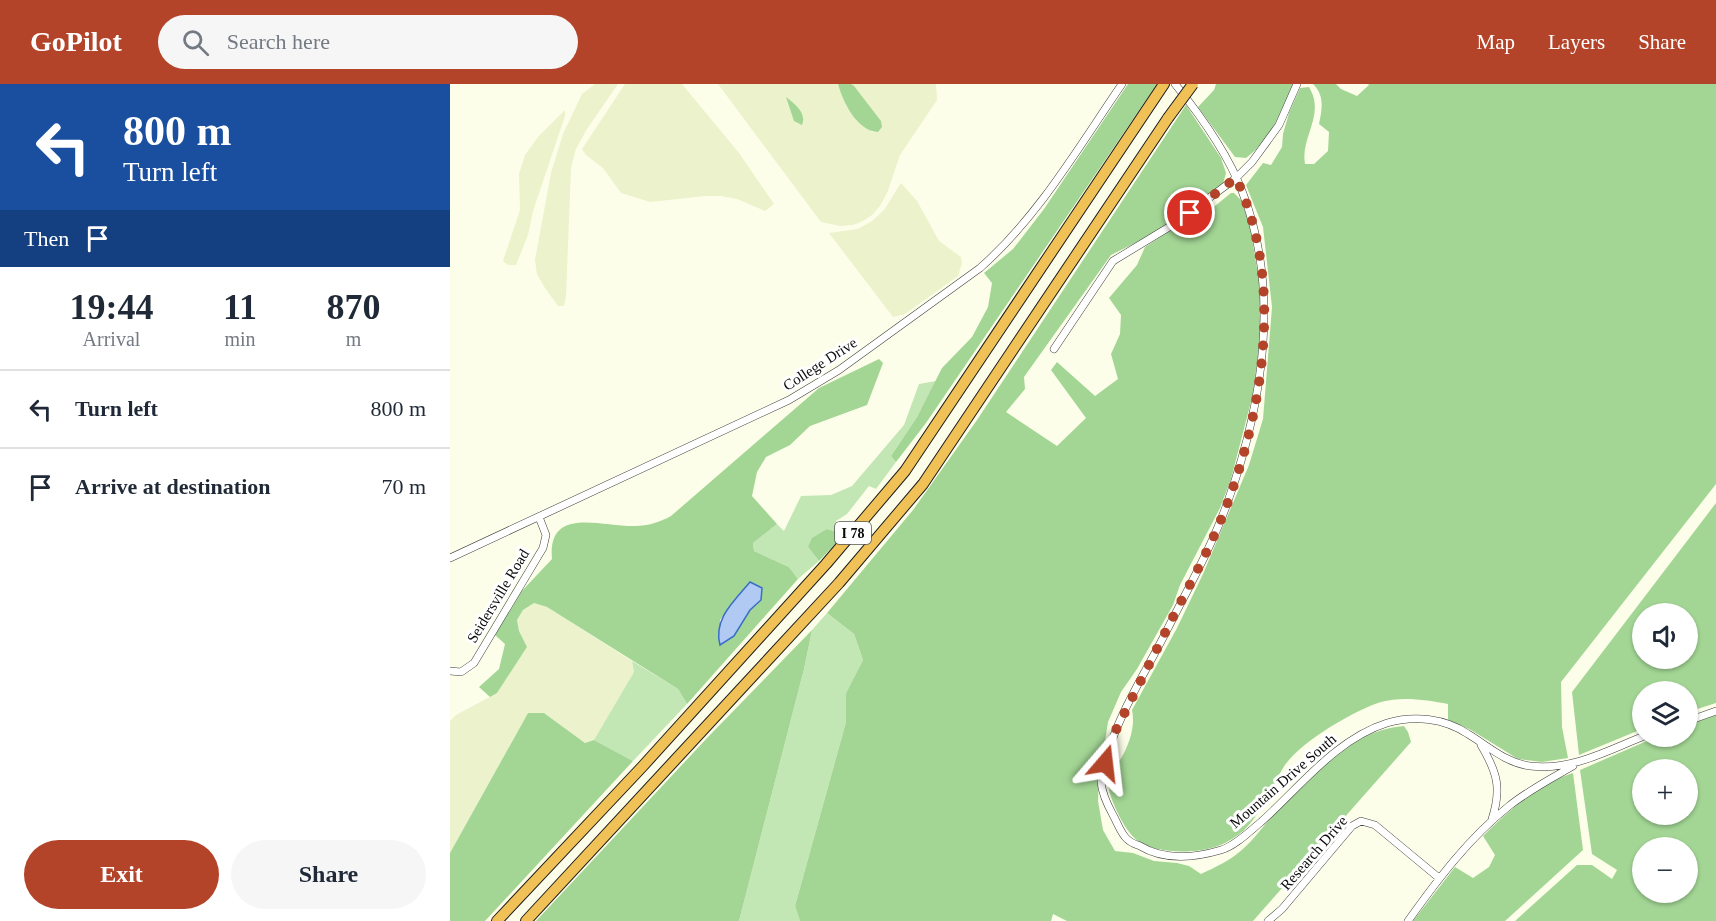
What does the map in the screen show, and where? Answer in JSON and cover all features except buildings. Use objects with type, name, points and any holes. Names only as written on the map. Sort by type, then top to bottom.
[{"type":"highway","name":"I 78","points":[[497,921],[642,767],[826,564],[905,471],[1164,84]]},
{"type":"highway","name":"I 78","points":[[526,921],[839,582],[923,484],[1193,84]]},
{"type":"street","name":"College Drive","points":[[450,558],[805,392],[839,370],[980,268],[1007,243],[1026,221],[1122,84]]},
{"type":"street","name":"Mountain Drive South","points":[[1175,84],[1213,136],[1236,178],[1251,215],[1259,245],[1266,304],[1255,399],[1240,465],[1221,519],[1197,572],[1109,744],[1101,783],[1109,807],[1127,839],[1152,854],[1181,858],[1225,850],[1254,827],[1342,746],[1381,725],[1412,719],[1437,721],[1461,730],[1498,755],[1528,766],[1578,763],[1632,741]]},
{"type":"street","points":[[1054,349],[1113,261],[1174,224],[1236,178],[1257,157],[1274,133],[1297,84]]},
{"type":"street","name":"Seidersville Road","points":[[450,671],[461,672],[474,663],[543,548],[546,535],[539,517]]},
{"type":"street","points":[[1698,717],[1716,711]]},
{"type":"street","name":"Mountain Drive South","points":[[1479,742],[1494,767],[1498,796],[1491,821]]},
{"type":"street","points":[[1408,921],[1439,878],[1491,821],[1511,804],[1578,763]]},
{"type":"street","points":[[1498,796],[1511,804]]},
{"type":"street","name":"Research Drive","points":[[1268,921],[1282,909],[1352,826],[1361,821],[1375,825],[1439,878]]},
{"type":"green space","points":[[595,84],[618,84],[576,149],[571,168],[566,296],[564,306],[558,306],[537,274],[535,260],[551,173],[563,134],[582,94]]},
{"type":"green space","points":[[625,84],[682,84],[739,153],[774,204],[765,211],[737,199],[721,196],[650,202],[621,193],[603,168],[582,149]]},
{"type":"green space","points":[[718,84],[838,84],[853,116],[872,132],[878,132],[881,121],[851,84],[936,84],[937,100],[900,155],[880,206],[863,221],[840,226],[821,222]]},
{"type":"green space","points":[[838,84],[854,86],[881,121],[882,127],[878,132],[864,127],[857,121],[847,107]]},
{"type":"green space","points":[[1128,84],[1157,84],[926,423],[896,462],[891,456],[917,417],[942,368],[972,337],[988,307],[992,283],[984,273],[1013,249],[1044,209]]},
{"type":"green space","points":[[1216,84],[1293,84],[1269,134],[1246,158],[1235,157],[1198,107],[1214,90]]},
{"type":"green space","points":[[1313,84],[1336,84],[1341,89],[1357,96],[1368,84],[1716,84],[1716,484],[1561,682],[1562,727],[1568,758],[1542,762],[1518,759],[1471,730],[1448,720],[1448,704],[1415,699],[1389,700],[1369,706],[1342,720],[1301,748],[1283,768],[1252,821],[1233,838],[1209,849],[1177,851],[1155,848],[1138,841],[1129,832],[1110,794],[1110,777],[1130,737],[1133,726],[1132,710],[1177,628],[1203,574],[1249,465],[1263,419],[1272,307],[1263,227],[1246,185],[1263,163],[1271,165],[1282,147],[1289,113],[1300,88],[1309,87],[1314,97],[1315,107],[1304,154],[1305,164],[1314,164],[1328,151],[1329,132],[1319,124],[1321,98]]},
{"type":"green space","points":[[786,97],[802,113],[802,125],[794,121]]},
{"type":"green space","points":[[1186,105],[1221,158],[1226,173],[1223,184],[1153,234],[1111,255],[1024,377],[1025,389],[1006,412],[1057,446],[1086,418],[1051,370],[1057,362],[1095,396],[1118,379],[1111,354],[1120,334],[1121,315],[1109,298],[1137,265],[1145,247],[1204,209],[1210,210],[1231,193],[1241,200],[1250,226],[1262,298],[1260,341],[1253,394],[1231,479],[1220,508],[1180,585],[1173,605],[1137,669],[1121,692],[1108,722],[1099,779],[1098,801],[1103,830],[1115,851],[1133,853],[1154,861],[1189,866],[1201,874],[1229,860],[1244,848],[1312,775],[1346,748],[1364,737],[1404,726],[1411,742],[1253,921],[1067,921],[1053,914],[1051,921],[800,921],[795,906],[846,722],[846,693],[863,660],[854,634],[827,613],[913,510],[977,420]]},
{"type":"green space","points":[[565,110],[565,116],[533,211],[528,235],[516,265],[508,265],[503,261],[520,210],[519,174],[525,155],[538,137]]},
{"type":"green space","points":[[901,183],[917,201],[939,241],[961,257],[962,263],[958,276],[905,314],[893,317],[829,233],[858,229],[872,221],[884,210]]},
{"type":"green space","points":[[879,359],[883,363],[867,405],[810,426],[790,445],[766,457],[757,472],[752,496],[777,524],[753,543],[754,551],[789,567],[798,579],[687,704],[678,689],[547,607],[534,603],[523,610],[517,620],[519,631],[527,647],[497,693],[490,697],[479,687],[499,669],[505,644],[495,635],[519,594],[552,559],[553,542],[558,531],[567,525],[579,523],[640,526],[671,516],[819,388]],"holes":[[[750,582],[761,600],[750,610],[734,636],[721,645],[720,620]]]},
{"type":"green space","points":[[936,381],[917,417],[891,456],[896,462],[876,489],[869,486],[847,514],[836,521],[838,532],[827,529],[808,547],[819,561],[798,579],[789,567],[754,551],[753,543],[777,524],[784,531],[801,496],[831,495],[852,486],[904,425],[919,384]]},
{"type":"green space","points":[[1716,503],[1716,703],[1698,709],[1698,681],[1632,681],[1632,733],[1579,755],[1572,692],[1632,613],[1632,669],[1698,669],[1698,603],[1640,603]]},
{"type":"green space","points":[[827,529],[838,532],[836,543],[819,561],[808,547],[812,538]]},
{"type":"green space","points":[[534,603],[547,607],[632,661],[634,672],[594,740],[585,743],[544,713],[528,713],[450,853],[450,721],[456,715],[497,693],[527,647],[519,631],[517,620],[523,610]]},
{"type":"green space","points":[[827,613],[854,634],[863,660],[846,693],[846,722],[795,906],[800,921],[739,921],[812,630]]},
{"type":"green space","points":[[812,630],[739,921],[536,921],[708,737]]},
{"type":"green space","points":[[632,661],[678,689],[687,704],[633,761],[594,740],[634,672]]},
{"type":"green space","points":[[528,713],[544,713],[585,743],[594,740],[633,761],[485,921],[450,921],[450,853]]},
{"type":"green space","points":[[1716,715],[1716,921],[1515,921],[1577,865],[1592,865],[1612,879],[1617,870],[1592,854],[1580,770],[1633,747],[1698,747],[1698,721]]},
{"type":"green space","points":[[1573,773],[1583,850],[1505,921],[1413,921],[1455,867],[1473,878],[1489,867],[1495,855],[1483,836],[1503,817],[1536,791]]},
{"type":"water","points":[[750,582],[762,588],[761,600],[750,610],[734,636],[720,645],[719,627],[722,619]]},
{"type":"route","points":[[1105,763],[1109,744],[1197,572],[1228,502],[1240,465],[1257,389],[1266,304],[1259,245],[1251,215],[1236,178],[1190,213]]}]
